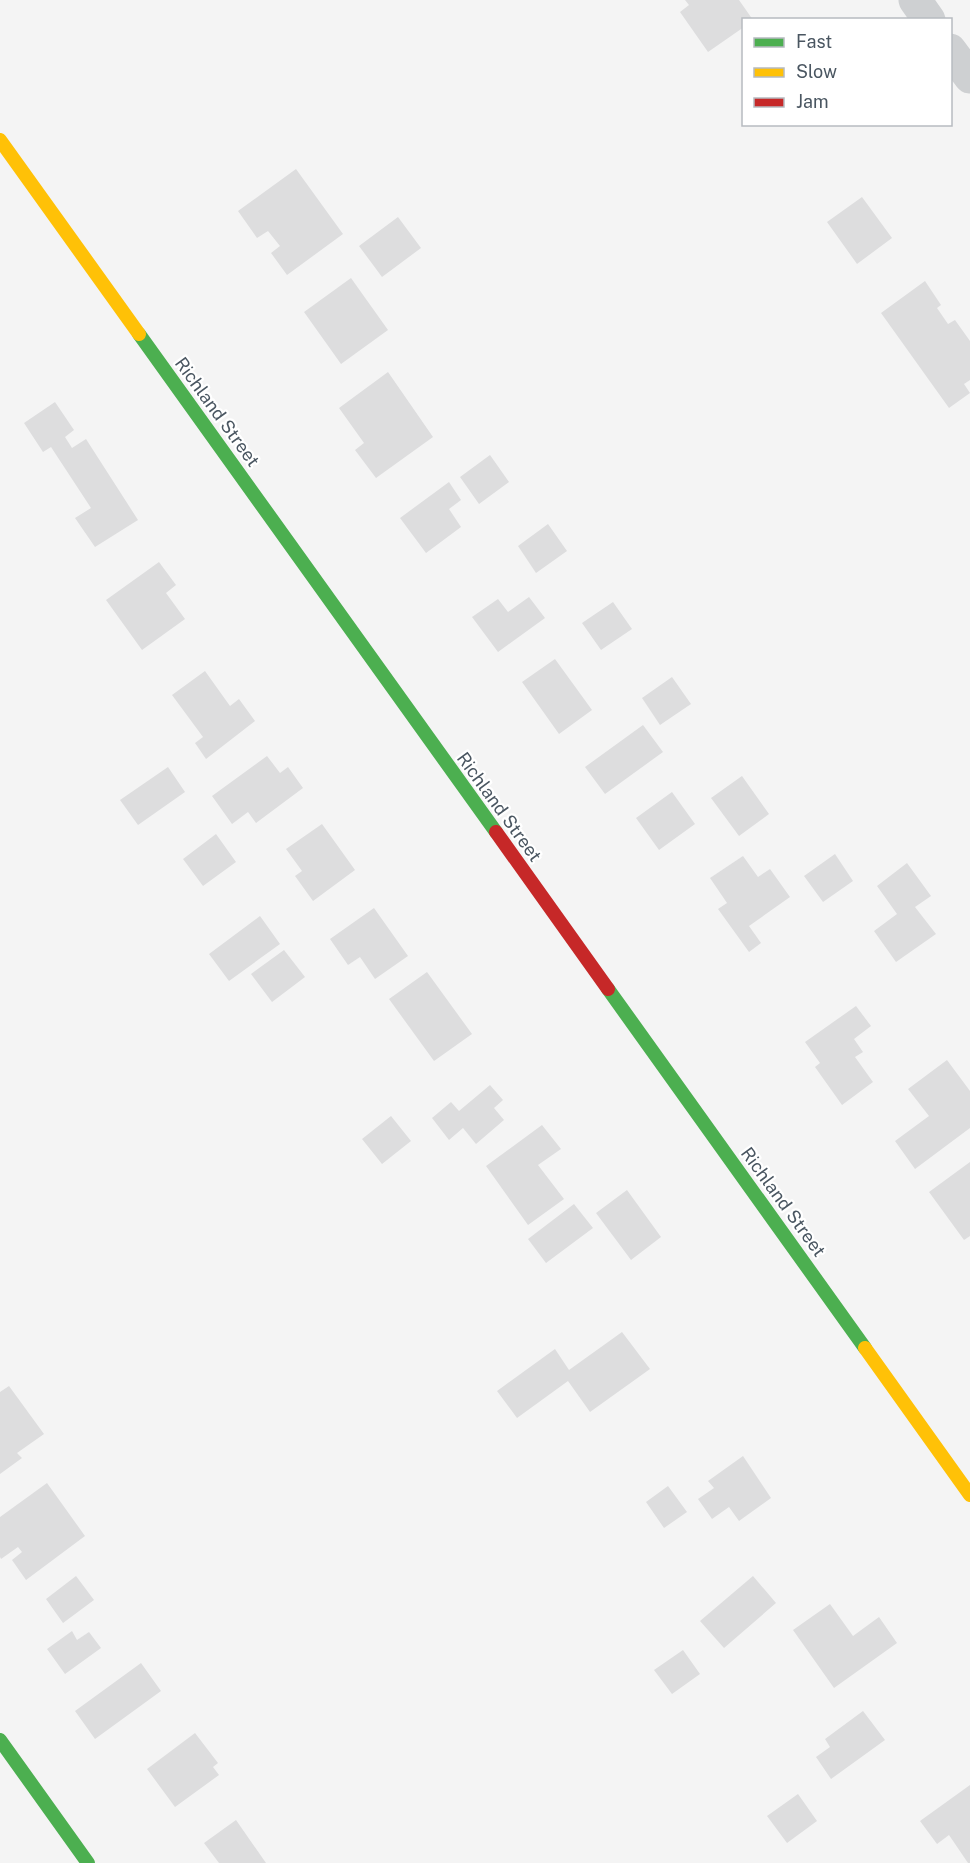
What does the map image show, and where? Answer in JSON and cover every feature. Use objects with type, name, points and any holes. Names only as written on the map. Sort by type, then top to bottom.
[{"type":"street","points":[[915,0],[928,18]]},
{"type":"street","points":[[952,51],[970,77]]},
{"type":"street","name":"Richland Street","points":[[0,140],[970,1495]]},
{"type":"street","points":[[0,1740],[88,1863]]},
{"type":"building","points":[[685,0],[739,0],[752,18],[742,18],[742,28],[708,52],[680,12],[689,5]]},
{"type":"building","points":[[296,169],[343,234],[287,275],[271,253],[280,246],[268,231],[257,238],[238,211]]},
{"type":"building","points":[[862,197],[892,238],[857,264],[827,222]]},
{"type":"building","points":[[398,217],[421,248],[382,277],[359,246]]},
{"type":"building","points":[[351,278],[388,330],[341,364],[304,312]]},
{"type":"building","points":[[925,281],[941,305],[937,308],[948,324],[955,320],[970,341],[970,380],[964,384],[970,393],[949,408],[881,313]]},
{"type":"building","points":[[388,372],[433,437],[376,478],[355,450],[364,443],[339,408]]},
{"type":"building","points":[[55,402],[74,430],[65,437],[72,448],[86,439],[138,520],[95,547],[75,518],[91,508],[51,447],[43,452],[24,423]]},
{"type":"building","points":[[490,455],[509,482],[479,504],[460,477]]},
{"type":"building","points":[[449,482],[461,500],[449,509],[461,527],[426,553],[400,518]]},
{"type":"building","points":[[548,524],[567,551],[536,573],[518,546]]},
{"type":"building","points":[[159,562],[176,585],[166,593],[185,619],[142,650],[106,600]]},
{"type":"building","points":[[529,597],[545,618],[498,652],[472,617],[498,599],[508,612]]},
{"type":"building","points":[[613,602],[632,629],[601,650],[582,623]]},
{"type":"building","points":[[555,659],[592,710],[559,734],[522,682]]},
{"type":"building","points":[[205,671],[230,706],[239,699],[255,721],[206,759],[195,743],[203,737],[172,695]]},
{"type":"building","points":[[672,677],[691,704],[660,725],[642,698]]},
{"type":"building","points":[[643,725],[663,752],[605,794],[585,767]]},
{"type":"building","points":[[267,756],[280,773],[288,767],[303,788],[256,823],[248,812],[232,824],[212,796]]},
{"type":"building","points":[[168,767],[185,792],[138,825],[120,800]]},
{"type":"building","points":[[742,776],[769,814],[739,836],[711,798]]},
{"type":"building","points":[[672,792],[695,824],[659,850],[636,818]]},
{"type":"building","points":[[322,824],[355,870],[313,901],[295,876],[302,871],[286,849]]},
{"type":"building","points":[[216,834],[236,862],[203,886],[183,859]]},
{"type":"building","points":[[835,854],[853,881],[823,902],[804,876]]},
{"type":"building","points":[[743,856],[758,877],[770,869],[790,897],[749,926],[761,943],[749,952],[718,909],[727,903],[710,878]]},
{"type":"building","points":[[907,863],[931,896],[915,907],[936,934],[896,962],[874,931],[897,914],[877,886]]},
{"type":"building","points":[[374,908],[408,956],[375,979],[360,957],[348,965],[330,939]]},
{"type":"building","points":[[260,916],[280,944],[229,981],[209,954]]},
{"type":"building","points":[[284,950],[305,977],[272,1002],[251,974]]},
{"type":"building","points":[[427,972],[472,1034],[434,1061],[389,999]]},
{"type":"building","points":[[856,1006],[871,1026],[854,1039],[863,1052],[855,1057],[873,1082],[842,1105],[815,1067],[820,1063],[805,1042]]},
{"type":"building","points":[[947,1060],[970,1091],[970,1128],[915,1169],[895,1141],[929,1116],[908,1089]]},
{"type":"building","points":[[490,1085],[503,1100],[494,1108],[504,1120],[476,1144],[463,1128],[449,1140],[432,1118],[451,1102],[459,1111]]},
{"type":"building","points":[[391,1116],[411,1141],[382,1164],[362,1139]]},
{"type":"building","points":[[542,1125],[561,1149],[538,1165],[564,1199],[528,1225],[486,1166]]},
{"type":"building","points":[[970,1162],[970,1236],[964,1240],[929,1192]]},
{"type":"building","points":[[627,1190],[661,1237],[631,1260],[596,1213]]},
{"type":"building","points":[[574,1204],[593,1228],[546,1263],[528,1239]]},
{"type":"building","points":[[622,1332],[650,1369],[590,1412],[568,1381],[517,1418],[497,1391],[555,1349],[569,1370]]},
{"type":"building","points":[[9,1386],[44,1434],[17,1453],[22,1458],[0,1474],[0,1392]]},
{"type":"building","points":[[743,1456],[771,1498],[739,1521],[729,1507],[712,1519],[698,1499],[714,1488],[708,1481]]},
{"type":"building","points":[[47,1483],[85,1536],[26,1580],[12,1560],[22,1552],[18,1547],[1,1559],[0,1557],[0,1517]]},
{"type":"building","points":[[668,1486],[687,1512],[664,1528],[646,1502]]},
{"type":"building","points":[[76,1576],[94,1600],[63,1623],[46,1599]]},
{"type":"building","points":[[753,1576],[776,1603],[724,1648],[700,1621]]},
{"type":"building","points":[[830,1604],[853,1636],[879,1617],[897,1643],[834,1688],[793,1630]]},
{"type":"building","points":[[72,1631],[77,1640],[89,1632],[101,1648],[65,1674],[47,1649]]},
{"type":"building","points":[[683,1650],[700,1674],[672,1694],[654,1670]]},
{"type":"building","points":[[141,1663],[161,1691],[95,1739],[75,1711]]},
{"type":"building","points":[[863,1711],[885,1740],[831,1779],[816,1757],[830,1747],[825,1739]]},
{"type":"building","points":[[195,1733],[218,1763],[213,1767],[219,1775],[175,1807],[147,1769]]},
{"type":"building","points":[[970,1785],[970,1863],[968,1863],[949,1835],[937,1844],[920,1821]]},
{"type":"building","points":[[798,1794],[817,1821],[787,1843],[767,1816]]},
{"type":"building","points":[[236,1820],[266,1863],[219,1863],[204,1843]]},
{"type":"traffic: fast","points":[[139,334],[496,832]]},
{"type":"traffic: fast","points":[[608,989],[865,1348]]},
{"type":"traffic: fast","points":[[0,1740],[88,1863]]},
{"type":"traffic: slow","points":[[0,140],[139,334]]},
{"type":"traffic: slow","points":[[865,1348],[970,1495]]},
{"type":"traffic: jam","points":[[496,832],[608,989]]}]
